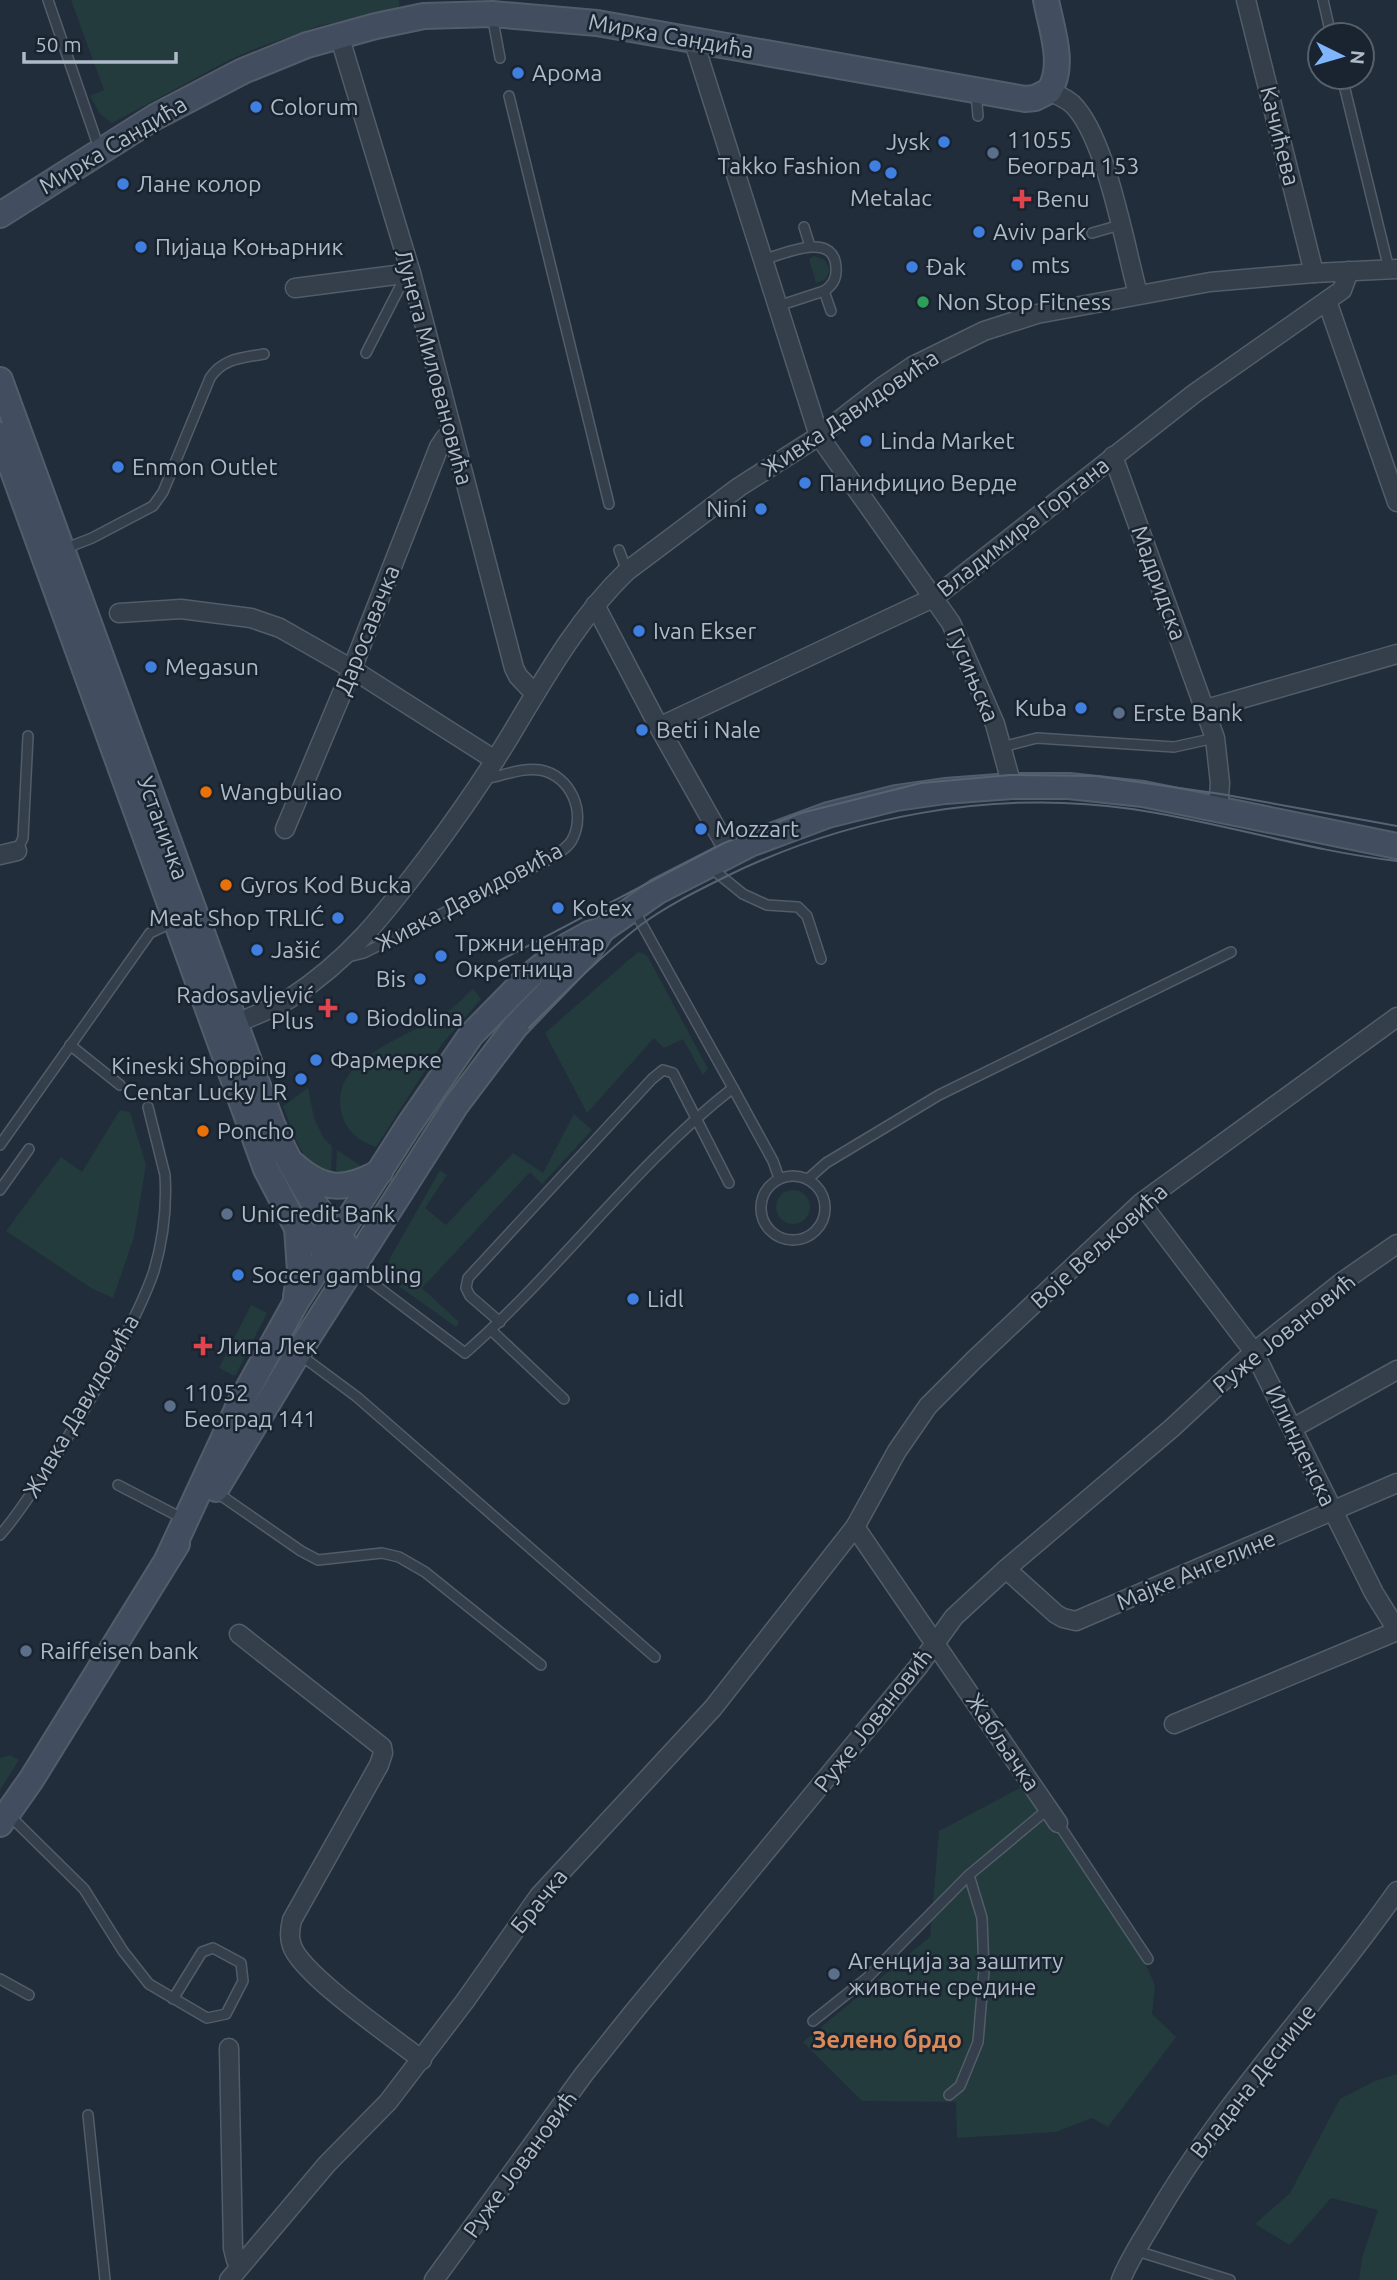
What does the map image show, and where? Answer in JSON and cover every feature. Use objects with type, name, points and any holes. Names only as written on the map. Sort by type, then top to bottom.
[{"type":"main road","points":[[1046,0],[1057,73],[1049,91]]},
{"type":"main road","name":"Мирка Сандића","points":[[0,215],[136,129],[207,88],[294,50],[441,7],[597,23],[1025,99],[1038,97],[1049,91]]},
{"type":"main road","name":"Устаничка","points":[[0,380],[52,554],[175,921],[288,1160],[319,1212],[333,1245]]},
{"type":"main road","name":"Устаничка","points":[[0,435],[52,554],[225,1027],[266,1169],[297,1228],[333,1245],[354,1264]]},
{"type":"main road","points":[[168,1558],[240,1404],[296,1302],[430,1094],[471,1035],[498,1006],[553,957],[584,936],[602,930],[633,908],[730,853],[811,821],[870,804],[945,790],[1012,786],[1105,789],[1143,794],[1397,846]]},
{"type":"main road","points":[[4,1819],[31,1780],[168,1558],[215,1491],[298,1353],[470,1085],[514,1027],[590,949],[602,930]]},
{"type":"main road","points":[[288,1160],[311,1178],[335,1186],[353,1185],[380,1171]]},
{"type":"main road","points":[[296,1302],[300,1271],[297,1228]]},
{"type":"street","name":"Качићева","points":[[1245,0],[1314,273]]},
{"type":"street","name":"Лунета Миловановића","points":[[340,36],[514,668],[535,694]]},
{"type":"street","name":"Гусињска","points":[[693,39],[820,436],[951,623],[979,683],[1002,747],[1012,786]]},
{"type":"street","points":[[1049,91],[1069,100],[1088,126],[1103,164],[1138,294]]},
{"type":"street","name":"Живка Давидовића","points":[[225,1027],[288,999],[344,958],[366,936],[484,779],[535,694],[595,605],[626,571],[739,487],[820,436],[913,366],[963,340],[1037,314],[1210,282],[1393,269]]},
{"type":"street","name":"Владимира Гортана","points":[[659,727],[935,597],[1195,393],[1327,302],[1342,290],[1349,271]]},
{"type":"street","points":[[295,288],[407,274]]},
{"type":"street","points":[[1327,302],[1397,502]]},
{"type":"street","name":"Даросавачка","points":[[285,828],[352,669],[439,447],[445,438],[452,436]]},
{"type":"street","name":"Мадридска","points":[[1114,456],[1215,738],[1220,783],[1218,810]]},
{"type":"street","points":[[595,605],[659,727],[730,853]]},
{"type":"street","points":[[119,614],[181,609],[258,620],[297,636],[495,760]]},
{"type":"street","points":[[1206,709],[1397,654]]},
{"type":"street","name":"Воје Вељковића","points":[[855,1527],[897,1451],[928,1406],[1140,1203],[1397,1017]]},
{"type":"street","name":"Илинденска","points":[[1140,1203],[1254,1352],[1374,1592],[1397,1631],[1174,1724]]},
{"type":"street","name":"Руже Јовановић","points":[[434,2280],[592,2064],[902,1687],[954,1617],[1006,1569],[1172,1428],[1254,1352],[1342,1282],[1397,1244]]},
{"type":"street","points":[[1293,1428],[1397,1370]]},
{"type":"street","name":"Мајке Ангелине","points":[[1006,1569],[1056,1614],[1076,1620],[1397,1483]]},
{"type":"street","name":"Жабљачка","points":[[855,1527],[1053,1816]]},
{"type":"street","name":"Брачка","points":[[229,2280],[327,2164],[388,2102],[422,2060],[539,1896],[713,1708],[855,1527]]},
{"type":"street","points":[[239,1634],[382,1746],[379,1765],[292,1920],[290,1939],[294,1951],[306,1967],[422,2060]]},
{"type":"street","name":"Владана Деснице","points":[[1121,2280],[1199,2148],[1315,2001],[1397,1891]]},
{"type":"street","points":[[229,2048],[233,2248],[236,2260],[241,2265]]},
{"type":"lane","points":[[48,0],[101,152]]},
{"type":"lane","points":[[1322,0],[1327,21]]},
{"type":"lane","points":[[492,14],[500,58]]},
{"type":"lane","points":[[976,91],[978,116]]},
{"type":"lane","name":"Живка Давидовића","points":[[1346,91],[1393,269]]},
{"type":"lane","points":[[509,96],[610,504]]},
{"type":"lane","points":[[1092,233],[1120,225]]},
{"type":"lane","points":[[804,227],[810,246]]},
{"type":"lane","points":[[763,260],[810,246],[826,249],[835,262],[834,282],[824,291],[778,306]]},
{"type":"lane","points":[[366,353],[407,274]]},
{"type":"lane","points":[[824,291],[831,311]]},
{"type":"lane","points":[[52,554],[92,538],[153,506],[163,492],[210,378],[217,368],[226,361],[264,354]]},
{"type":"lane","points":[[619,550],[626,571]]},
{"type":"lane","points":[[9,853],[23,838],[28,736]]},
{"type":"lane","points":[[1002,747],[1037,738],[1174,747],[1215,738]]},
{"type":"lane","name":"Живка Давидовића","points":[[344,958],[364,953],[534,867],[571,842],[577,818],[575,804],[571,790],[561,779],[542,770],[533,770],[484,779]]},
{"type":"lane","points":[[707,865],[743,894],[766,905],[798,907],[807,916],[821,958]]},
{"type":"lane","points":[[633,908],[733,1087],[773,1161],[779,1178]]},
{"type":"lane","points":[[0,1145],[150,933],[175,921]]},
{"type":"lane","points":[[808,1180],[826,1163],[939,1095],[1231,952]]},
{"type":"lane","points":[[70,1045],[120,1084]]},
{"type":"lane","points":[[500,1322],[470,1296],[466,1288],[468,1278],[663,1070],[673,1073],[729,1183]]},
{"type":"lane","points":[[354,1264],[465,1353],[500,1322],[696,1117],[733,1087]]},
{"type":"lane","name":"Живка Давидовића","points":[[0,1535],[62,1447],[86,1406],[137,1313],[153,1272],[165,1211],[166,1187],[148,1107]]},
{"type":"lane","points":[[0,1190],[29,1149]]},
{"type":"lane","points":[[789,1175],[808,1180],[822,1194],[824,1214],[821,1223],[806,1237],[786,1240],[769,1230],[760,1212],[764,1192],[779,1178],[789,1175]]},
{"type":"lane","points":[[491,1331],[564,1399]]},
{"type":"lane","points":[[298,1353],[357,1397],[655,1657]]},
{"type":"lane","points":[[118,1485],[174,1514]]},
{"type":"lane","points":[[215,1491],[318,1560],[382,1553],[399,1557],[425,1572],[541,1665]]},
{"type":"lane","points":[[813,2021],[888,1959],[969,1875],[1053,1816]]},
{"type":"lane","name":"Жабљачка","points":[[1053,1816],[1147,1959]]},
{"type":"lane","points":[[4,1819],[84,1889],[123,1951],[149,1984],[173,1999],[207,2018],[226,2014],[243,1982],[241,1963],[213,1948],[202,1952],[173,1999]]},
{"type":"lane","points":[[949,2095],[960,2086],[978,2042],[984,1971],[982,1918],[969,1875]]},
{"type":"lane","points":[[0,1979],[29,1995]]},
{"type":"lane","points":[[88,2115],[105,2280]]},
{"type":"lane","points":[[1136,2251],[1230,2280]]},
{"type":"green space","points":[[71,0],[399,0],[399,9],[319,26],[260,47],[233,58],[112,123],[100,114],[90,96],[104,90]]},
{"type":"green space","points":[[814,256],[825,260],[830,270],[825,280],[816,283],[809,259]]},
{"type":"green space","points":[[638,952],[648,957],[708,1069],[703,1075],[683,1039],[664,1048],[654,1038],[587,1113],[545,1033]]},
{"type":"green space","points":[[473,989],[481,999],[442,1044],[376,1147],[360,1139],[347,1126],[342,1115],[340,1096],[346,1080],[357,1066],[372,1054],[440,1017]]},
{"type":"green space","points":[[308,1088],[314,1118],[324,1139],[332,1146],[331,1172],[321,1170],[305,1157],[283,1106]]},
{"type":"green space","points":[[120,1110],[130,1112],[146,1165],[134,1237],[113,1298],[91,1288],[6,1231],[61,1157],[82,1172]]},
{"type":"green space","points":[[574,1114],[592,1130],[542,1184],[530,1172],[422,1288],[459,1322],[456,1327],[390,1280],[387,1274],[389,1260],[440,1170],[447,1175],[425,1208],[446,1225],[513,1153],[543,1173]]},
{"type":"green space","points":[[337,1150],[361,1166],[352,1172],[336,1173]]},
{"type":"green space","points":[[793,1190],[805,1195],[810,1207],[805,1219],[793,1224],[781,1219],[776,1207],[781,1195]]},
{"type":"green space","points":[[251,1305],[267,1313],[235,1376],[219,1368]]},
{"type":"green space","points":[[10,1755],[19,1760],[0,1790],[0,1758]]},
{"type":"green space","points":[[1031,1782],[1136,1943],[1155,1985],[1152,2014],[1176,2037],[1108,2127],[1092,2118],[1056,2132],[957,2138],[956,2102],[862,2101],[803,2042],[930,1937],[939,1831]]},
{"type":"green space","points":[[1397,2074],[1397,2280],[1359,2280],[1362,2258],[1378,2210],[1331,2198],[1290,2245],[1255,2224],[1290,2193],[1340,2099],[1375,2081]]},
{"type":"tram line","points":[[499,961],[724,843],[801,813],[921,783],[1010,775],[1096,776],[1221,794],[1397,826]]},
{"type":"tram line","points":[[529,1028],[627,936],[683,899],[772,856],[821,838],[872,823],[923,813],[1028,803],[1132,809],[1397,861]]},
{"type":"place","name":"Арома","points":[[518,73]]},
{"type":"place","name":"Colorum","points":[[256,107]]},
{"type":"place","name":"Jysk","points":[[944,142]]},
{"type":"place","name":"11055 Београд 153","points":[[993,153]]},
{"type":"place","name":"Takko Fashion","points":[[875,166]]},
{"type":"place","name":"Metalac","points":[[891,173]]},
{"type":"place","name":"Лане колор","points":[[123,184]]},
{"type":"place","name":"Benu","points":[[1022,199]]},
{"type":"place","name":"Aviv park","points":[[979,232]]},
{"type":"place","name":"Пијаца Коњарник","points":[[141,247]]},
{"type":"place","name":"mts","points":[[1017,265]]},
{"type":"place","name":"Đak","points":[[912,267]]},
{"type":"place","name":"Non Stop Fitness","points":[[923,302]]},
{"type":"place","name":"Linda Market","points":[[866,441]]},
{"type":"place","name":"Enmon Outlet","points":[[118,467]]},
{"type":"place","name":"Панифицио Верде","points":[[805,483]]},
{"type":"place","name":"Nini","points":[[761,509]]},
{"type":"place","name":"Ivan Ekser","points":[[639,631]]},
{"type":"place","name":"Megasun","points":[[151,667]]},
{"type":"place","name":"Kuba","points":[[1081,708]]},
{"type":"place","name":"Erste Bank","points":[[1119,713]]},
{"type":"place","name":"Beti i Nale","points":[[642,730]]},
{"type":"place","name":"Wangbuliao","points":[[206,792]]},
{"type":"place","name":"Mozzart","points":[[701,829]]},
{"type":"place","name":"Gyros Kod Bucka","points":[[226,885]]},
{"type":"place","name":"Kotex","points":[[558,908]]},
{"type":"place","name":"Meat Shop TRLIĆ","points":[[338,918]]},
{"type":"place","name":"Jašić","points":[[257,950]]},
{"type":"place","name":"Тржни центар Окретница","points":[[441,956]]},
{"type":"place","name":"Bis","points":[[420,979]]},
{"type":"place","name":"Radosavljević Plus","points":[[328,1008]]},
{"type":"place","name":"Biodolina","points":[[352,1018]]},
{"type":"place","name":"Фармерке","points":[[316,1060]]},
{"type":"place","name":"Kineski Shopping Centar Lucky LR","points":[[301,1079]]},
{"type":"place","name":"Poncho","points":[[203,1131]]},
{"type":"place","name":"UniCredit Bank","points":[[227,1214]]},
{"type":"place","name":"Soccer gambling","points":[[238,1275]]},
{"type":"place","name":"Lidl","points":[[633,1299]]},
{"type":"place","name":"Липа Лек","points":[[203,1346]]},
{"type":"place","name":"11052 Београд 141","points":[[170,1406]]},
{"type":"place","name":"Raiffeisen bank","points":[[26,1651]]},
{"type":"place","name":"Агенција за заштиту животне средине","points":[[834,1974]]},
{"type":"district","name":"Зелено брдо","points":[[887,2040]]}]
